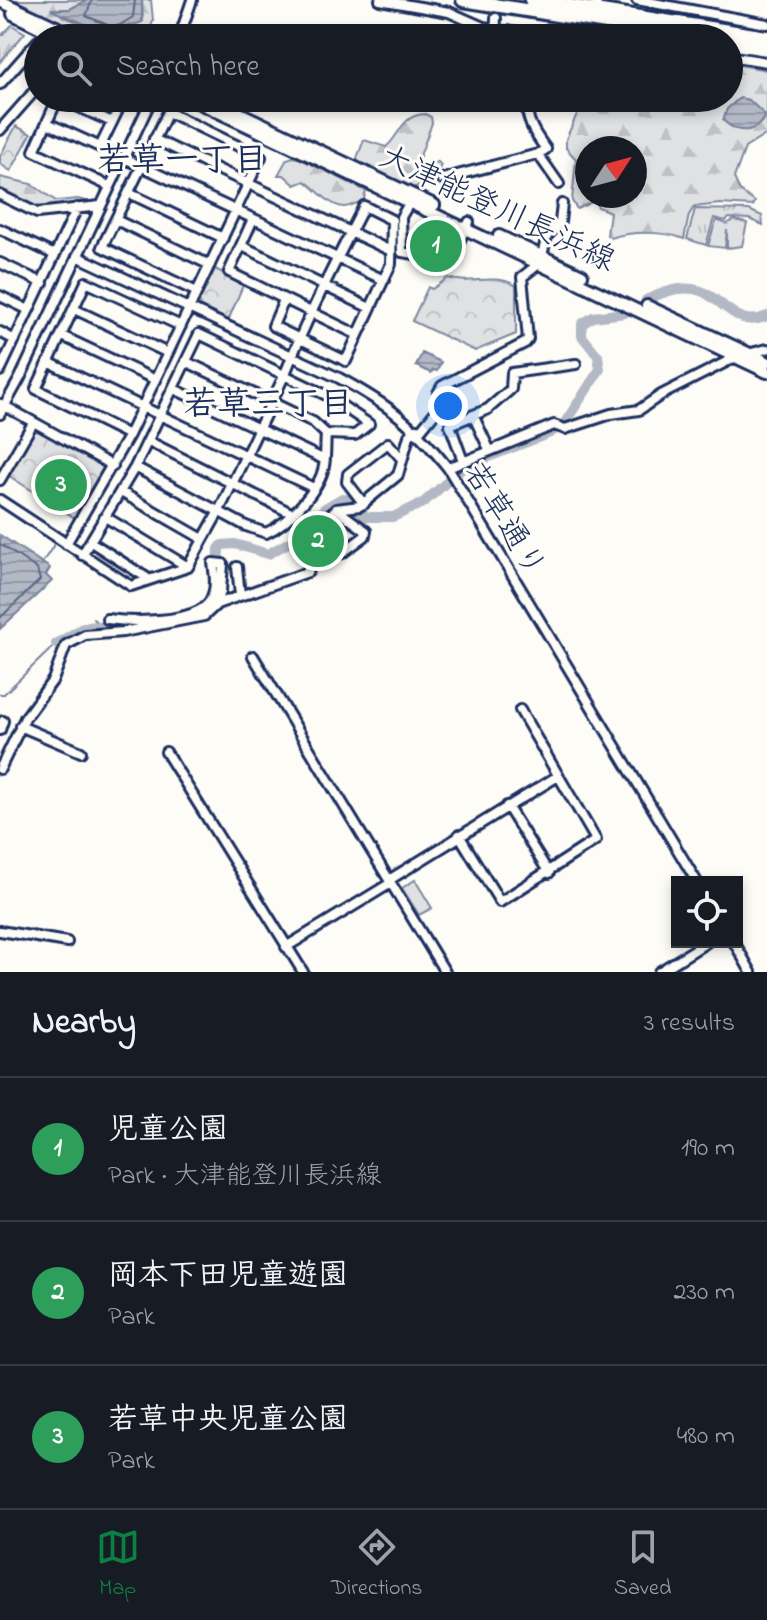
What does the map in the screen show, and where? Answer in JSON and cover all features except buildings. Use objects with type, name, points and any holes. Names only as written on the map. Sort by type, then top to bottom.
[{"type":"highway","points":[[463,0],[612,24]]},
{"type":"highway","points":[[531,0],[684,24]]},
{"type":"highway","points":[[743,33],[767,37]]},
{"type":"highway","points":[[743,45],[767,49]]},
{"type":"main road","points":[[0,1],[50,24]]},
{"type":"main road","points":[[0,8],[24,25]]},
{"type":"main road","name":"大津能登川長浜線","points":[[219,112],[410,202],[468,225]]},
{"type":"main road","name":"大津能登川長浜線","points":[[237,112],[540,259],[767,362]]},
{"type":"main road","name":"大津能登川長浜線","points":[[540,259],[767,372]]},
{"type":"street","points":[[184,24],[192,0]]},
{"type":"street","points":[[380,0],[449,12],[475,24]]},
{"type":"street","points":[[637,0],[767,24]]},
{"type":"street","points":[[496,18],[496,24]]},
{"type":"street","points":[[0,84],[24,57]]},
{"type":"street","points":[[743,58],[767,62]]},
{"type":"street","points":[[0,130],[24,103]]},
{"type":"street","points":[[52,112],[34,151],[109,186]]},
{"type":"street","points":[[90,112],[112,122]]},
{"type":"street","points":[[47,123],[100,147],[117,112]]},
{"type":"street","points":[[113,466],[2,408],[145,112]]},
{"type":"street","points":[[66,544],[129,435],[156,380],[261,157],[168,112],[102,247],[197,292]]},
{"type":"street","points":[[442,179],[538,154],[546,149],[530,125],[529,112]]},
{"type":"street","points":[[154,139],[391,251]]},
{"type":"street","points":[[538,154],[559,184]]},
{"type":"street","points":[[124,158],[384,280]]},
{"type":"street","points":[[129,193],[223,238]]},
{"type":"street","points":[[0,195],[37,213],[100,206]]},
{"type":"street","points":[[410,202],[401,217],[402,252],[448,259],[468,225]]},
{"type":"street","points":[[0,769],[13,747],[20,726],[53,680],[66,645],[74,639],[184,622],[204,616],[217,604],[308,572],[310,568],[301,544],[336,509],[359,506],[398,475],[409,436],[437,410],[438,393],[442,386],[528,339],[522,277],[540,259],[547,236],[560,222],[562,204]]},
{"type":"street","points":[[0,500],[131,586],[147,578],[188,567],[233,483],[291,357],[300,339],[312,313],[338,260],[350,233],[364,206],[392,220],[391,264],[346,361],[300,339],[273,326],[284,300]]},
{"type":"street","points":[[1,367],[77,208]]},
{"type":"street","points":[[253,219],[229,272],[358,335]]},
{"type":"street","points":[[116,220],[210,265]]},
{"type":"street","points":[[0,229],[55,255]]},
{"type":"street","points":[[242,246],[370,308]]},
{"type":"street","name":"若草通り","points":[[77,256],[379,399],[418,430],[451,473],[693,876]]},
{"type":"street","points":[[0,263],[43,283]]},
{"type":"street","points":[[129,435],[36,389],[86,282],[181,326]]},
{"type":"street","points":[[0,296],[29,310]]},
{"type":"street","points":[[74,309],[168,353]]},
{"type":"street","points":[[0,332],[15,340]]},
{"type":"street","points":[[82,555],[135,467],[199,334],[326,395],[369,424],[355,435],[326,434],[313,422],[187,362]]},
{"type":"street","points":[[62,336],[156,380]]},
{"type":"street","points":[[451,473],[463,461],[489,449],[559,427],[565,429],[611,414],[639,410],[661,395],[736,357],[767,349]]},
{"type":"street","points":[[48,362],[314,488]]},
{"type":"street","points":[[463,461],[449,426],[488,409],[511,389],[512,373],[576,363]]},
{"type":"street","points":[[174,389],[323,459]]},
{"type":"street","points":[[473,415],[489,449]]},
{"type":"street","points":[[0,480],[33,423]]},
{"type":"street","points":[[135,467],[266,533],[285,522],[314,488],[324,466],[326,434]]},
{"type":"street","points":[[148,441],[293,514]]},
{"type":"street","points":[[359,506],[347,482],[348,474],[388,443],[402,459]]},
{"type":"street","points":[[121,492],[203,539]]},
{"type":"street","points":[[317,527],[334,540],[342,553],[365,536],[366,531],[336,509]]},
{"type":"street","points":[[107,518],[188,567]]},
{"type":"street","points":[[91,542],[147,578]]},
{"type":"street","points":[[107,619],[137,623],[199,610],[211,599],[215,582],[213,563],[218,564],[221,591],[217,604]]},
{"type":"street","points":[[237,567],[240,595]]},
{"type":"street","points":[[253,656],[445,972]]},
{"type":"street","points":[[459,835],[500,902],[596,840],[520,710]]},
{"type":"street","points":[[20,726],[81,752]]},
{"type":"street","points":[[166,752],[303,972]]},
{"type":"street","points":[[286,947],[459,835],[558,776]]},
{"type":"street","points":[[507,806],[549,873]]},
{"type":"street","points":[[0,931],[67,942]]},
{"type":"street","points":[[659,972],[697,948]]},
{"type":"street","points":[[737,948],[751,972]]},
{"type":"green space","points":[[6,0],[87,0],[70,9],[53,9],[83,24],[58,24]]},
{"type":"green space","points":[[142,0],[151,0],[152,24],[136,24],[143,21]]},
{"type":"green space","points":[[12,25],[24,32],[0,62],[0,37]]},
{"type":"green space","points":[[743,66],[767,70],[767,134],[745,148],[734,178],[740,191],[755,202],[753,206],[720,204],[694,207],[684,239],[648,233],[611,238],[607,235],[610,212],[600,208],[647,208],[647,136],[575,136],[575,158],[566,148],[566,139],[578,112],[726,112],[724,121],[729,125],[740,130],[756,127],[765,118],[743,100]]},
{"type":"green space","points":[[425,114],[431,117],[432,123],[417,164],[426,166],[438,162],[441,165],[434,179],[411,189],[358,163],[364,140],[386,147],[406,122]]},
{"type":"green space","points":[[16,126],[31,134],[11,171],[0,164],[0,156]]},
{"type":"green space","points":[[293,157],[366,191],[363,202],[339,206],[305,181],[295,185],[284,175],[278,175],[287,159]]},
{"type":"green space","points":[[575,170],[575,206],[572,201]]},
{"type":"green space","points":[[0,177],[31,184],[56,201],[86,201],[39,209],[0,191]]},
{"type":"green space","points":[[695,209],[749,210],[762,216],[763,225],[749,219],[729,218],[726,221],[714,218],[706,245],[687,239]]},
{"type":"green space","points":[[716,220],[727,224],[734,220],[747,223],[742,246],[727,248],[727,230],[725,248],[708,246]]},
{"type":"green space","points":[[215,269],[244,283],[228,321],[202,309],[199,301]]},
{"type":"green space","points":[[448,278],[501,280],[516,286],[516,334],[475,351],[412,321],[428,287],[432,289]]},
{"type":"green space","points":[[33,428],[109,469],[78,520],[6,474]]},
{"type":"green space","points":[[415,880],[432,908],[419,915],[402,888]]},
{"type":"water","points":[[87,0],[142,0],[142,22],[85,24],[51,10],[70,9]]},
{"type":"water","points":[[743,99],[749,100],[765,115],[757,126],[746,130],[734,128],[723,120],[726,112],[743,112]]},
{"type":"water","points":[[422,353],[441,362],[437,371],[431,373],[416,366]]},
{"type":"water","points":[[0,535],[50,568],[46,575],[52,581],[0,629]]},
{"type":"waterway","points":[[646,300],[687,288],[709,295],[739,317],[757,319],[767,316]]},
{"type":"waterway","points":[[217,583],[219,549],[222,545],[235,544],[268,554],[297,538],[325,508],[342,498],[352,500],[367,517],[393,517],[423,503],[465,466],[550,433],[564,424],[600,369],[598,356],[582,336],[582,324],[593,317],[625,313]]},
{"type":"waterway","points":[[42,563],[54,545]]},
{"type":"waterway","points":[[93,619],[99,624]]},
{"type":"waterway","points":[[56,644],[84,627],[149,623]]},
{"type":"waterway","points":[[0,694],[4,694],[56,644],[58,656]]},
{"type":"waterway","points":[[26,710],[52,673]]},
{"type":"place","name":"児童公園","points":[[436,246]]},
{"type":"place","name":"若草中央児童公園","points":[[61,485]]},
{"type":"place","name":"岡本下田児童遊園","points":[[318,541]]},
{"type":"district","name":"若草一丁目","points":[[182,158]]},
{"type":"district","name":"若草三丁目","points":[[268,402]]}]
